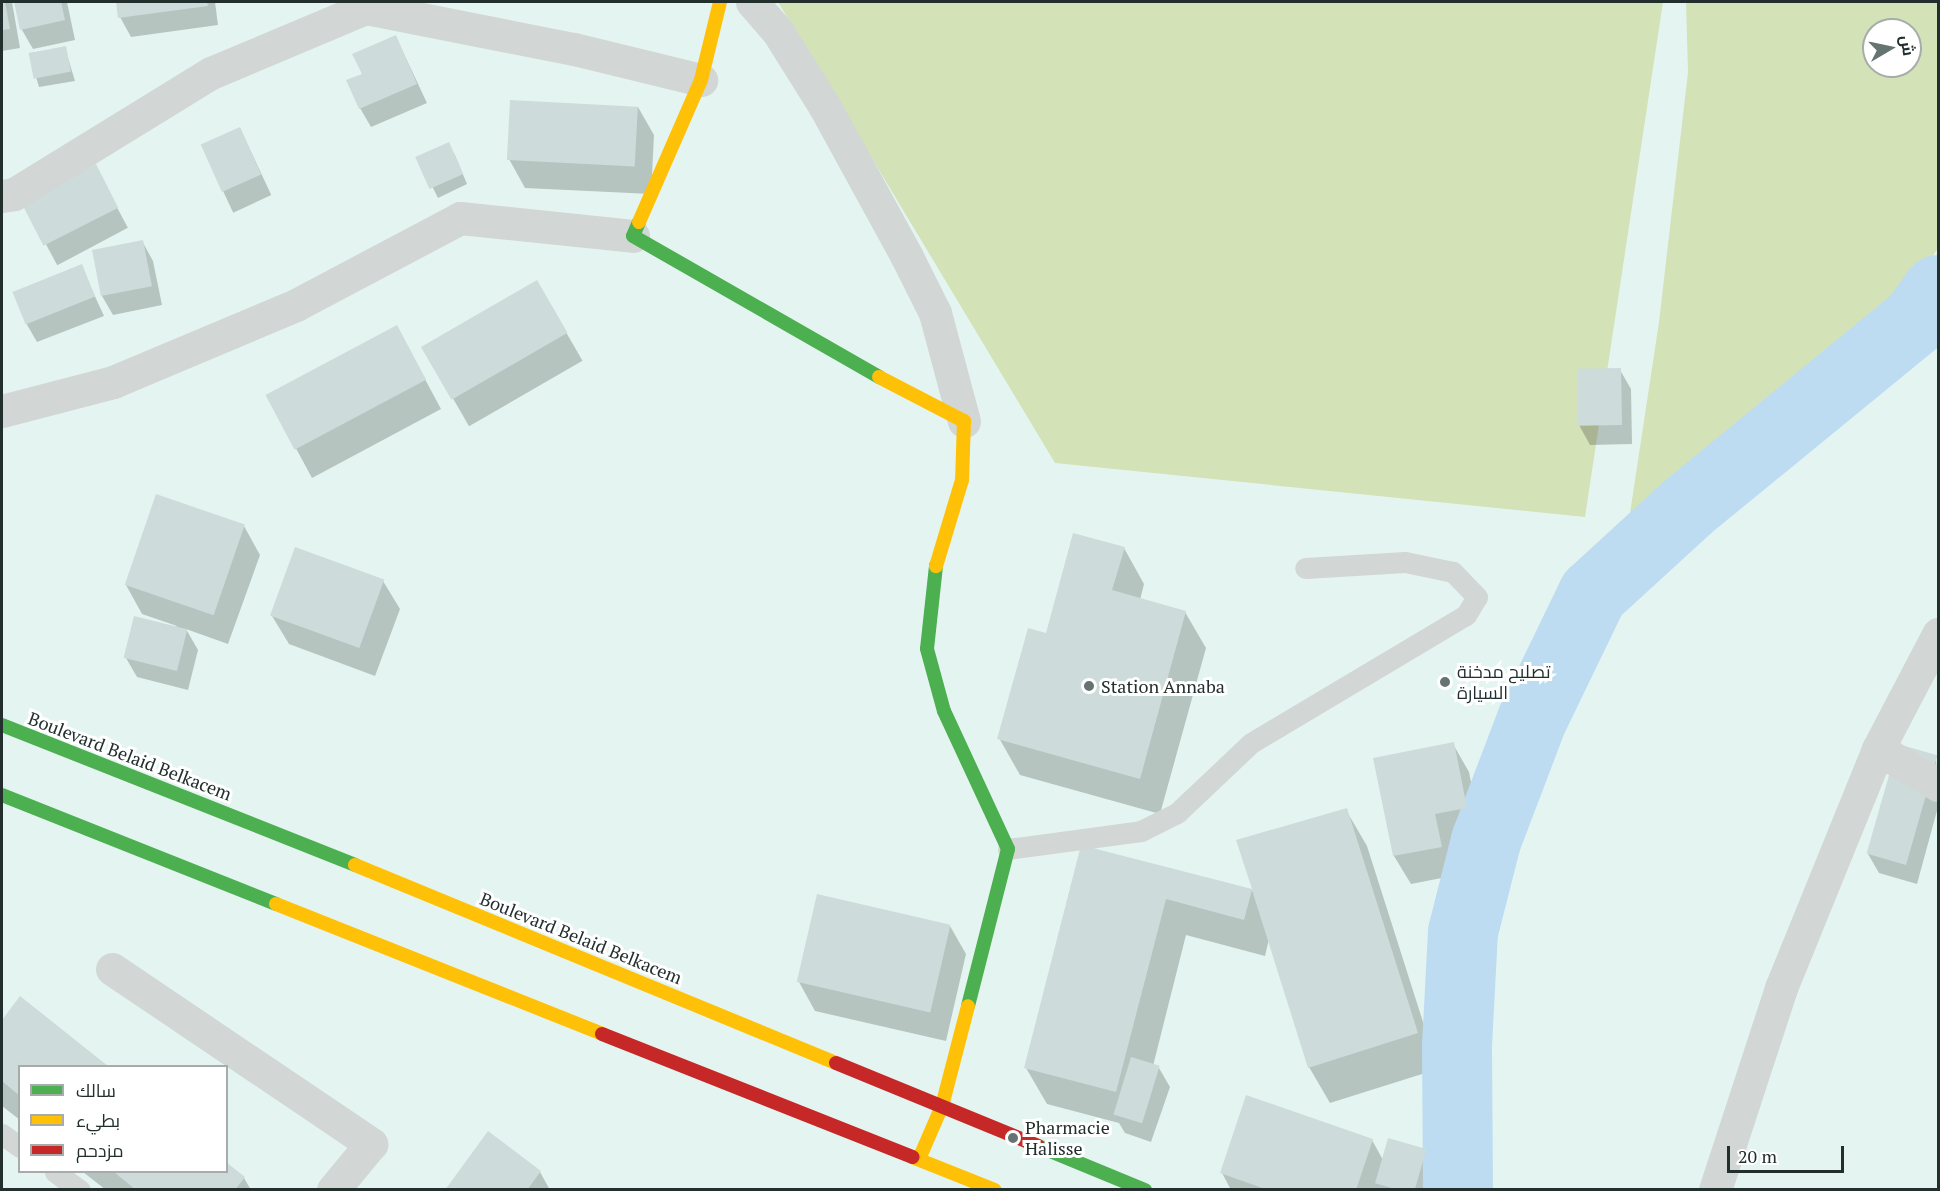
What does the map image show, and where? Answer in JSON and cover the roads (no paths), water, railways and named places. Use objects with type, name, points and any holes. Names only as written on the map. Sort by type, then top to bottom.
[{"type":"main road","points":[[720,2],[701,80],[633,236],[848,360],[964,421],[962,480],[934,572],[927,649],[944,711],[1008,849],[942,1106],[919,1159]]},
{"type":"main road","name":"Boulevard Belaid Belkacem","points":[[2,725],[285,836],[1145,1190]]},
{"type":"main road","points":[[2,795],[995,1190]]},
{"type":"street","points":[[752,2],[778,32],[825,107],[916,274],[935,314],[964,421]]},
{"type":"street","points":[[2,196],[14,194],[211,73],[366,8],[574,49],[701,80]]},
{"type":"street","points":[[2,411],[124,378],[296,305],[460,218],[633,236]]},
{"type":"street","points":[[1715,1190],[1781,988],[1878,750],[1938,634]]},
{"type":"street","points":[[1878,750],[1938,785]]},
{"type":"street","points":[[112,969],[371,1144],[333,1190]]},
{"type":"lane","points":[[1008,849],[1142,831],[1177,813],[1251,743],[1466,615],[1477,597],[1453,572],[1405,562],[1305,568]]},
{"type":"lane","points":[[2,1134],[18,1146]]},
{"type":"lane","points":[[56,1173],[80,1190]]},
{"type":"waterway","points":[[1458,1190],[1457,1046],[1463,932],[1486,841],[1532,720],[1593,594],[1689,506],[1916,320],[1938,290]]},
{"type":"place","name":"تصليح مدخنة السيارة","points":[[1445,682]]},
{"type":"place","name":"Station Annaba","points":[[1089,686]]},
{"type":"place","name":"Pharmacie Halisse","points":[[1013,1138]]}]
